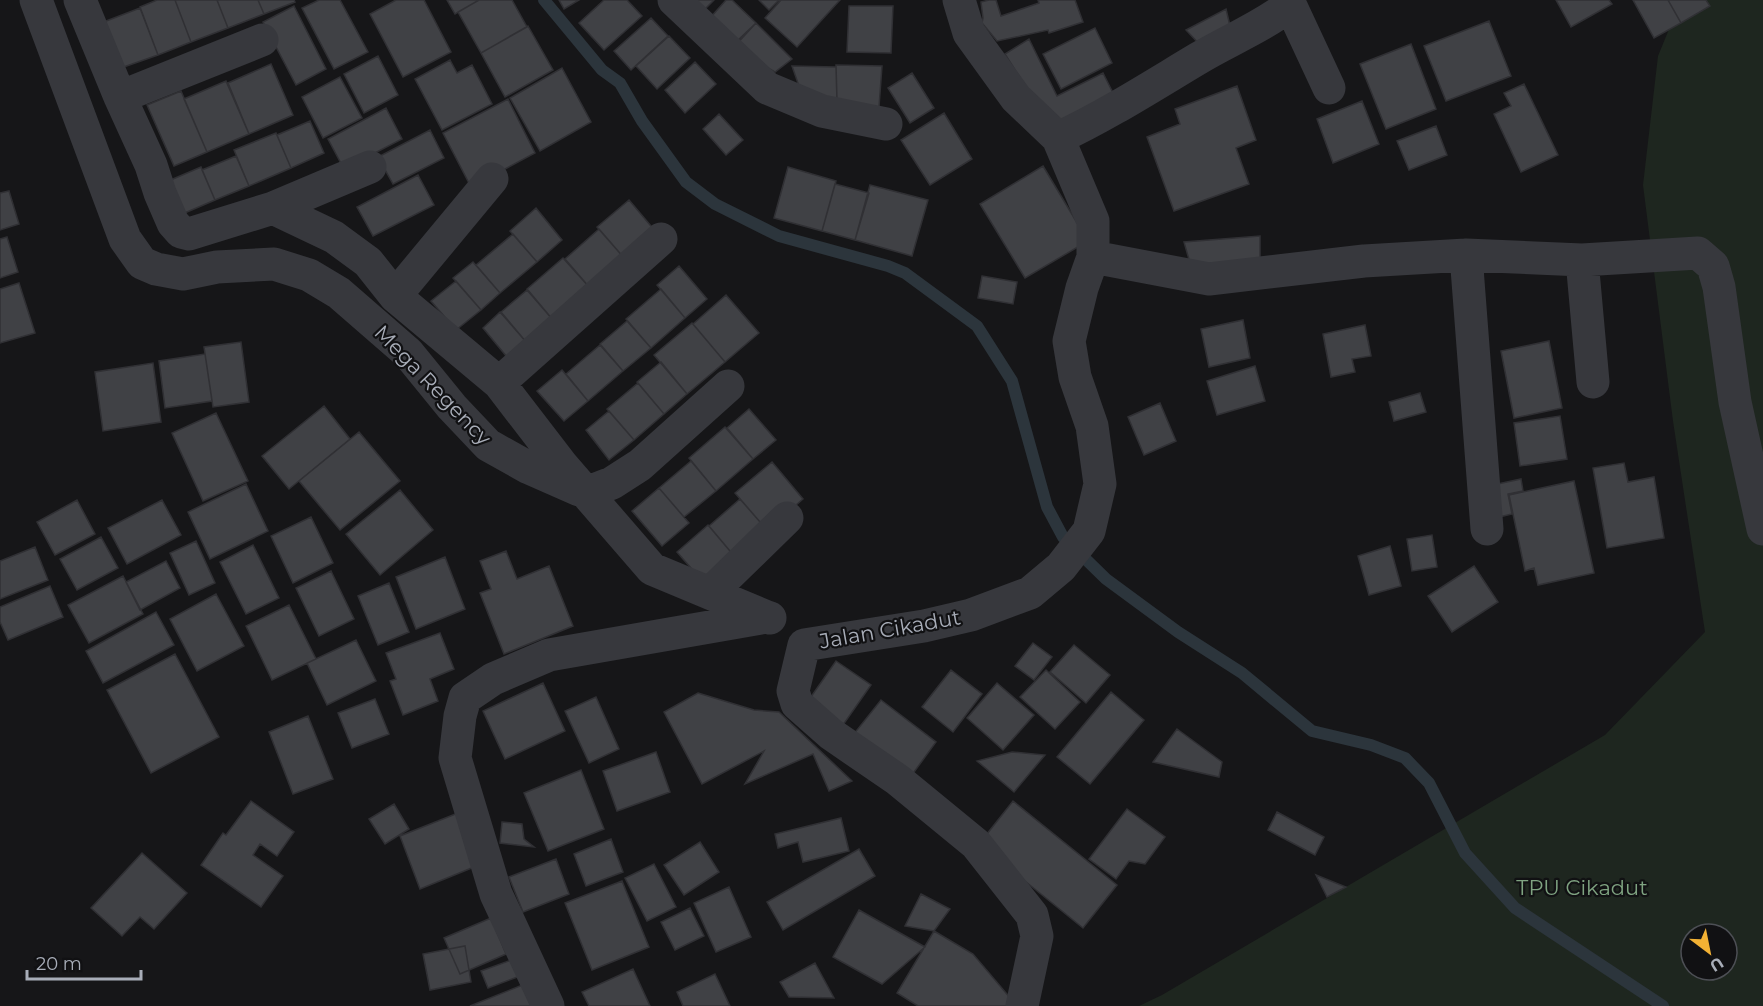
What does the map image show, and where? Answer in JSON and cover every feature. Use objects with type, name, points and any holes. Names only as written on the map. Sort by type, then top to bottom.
[{"type":"street","name":"Mega Regency","points":[[36,0],[125,239],[142,263],[156,269],[183,274],[217,267],[274,264],[309,275],[339,293],[408,353],[452,407],[488,445],[529,468],[586,493]]},
{"type":"street","points":[[80,0],[120,97],[152,165],[160,193],[173,223],[181,232],[189,234],[273,208],[370,167]]},
{"type":"street","points":[[674,0],[767,88],[822,111],[886,124]]},
{"type":"street","name":"Jalan Cikadut","points":[[959,0],[969,33],[976,43],[1016,98],[1058,138],[1092,221],[1093,257],[1082,288],[1069,341],[1075,377],[1092,426],[1100,483],[1089,531],[1061,567],[1030,594],[971,615],[924,626],[804,645],[793,691],[797,704],[831,734],[898,780],[976,844],[1032,915],[1037,936],[1022,1006]]},
{"type":"street","points":[[1058,138],[1087,124],[1201,57],[1262,26],[1289,3],[1329,88]]},
{"type":"street","points":[[120,97],[262,40]]},
{"type":"street","points":[[395,296],[492,179]]},
{"type":"street","name":"Mega Regency","points":[[273,208],[334,237],[368,262],[395,296],[499,383],[562,465],[652,569],[783,623],[804,645]]},
{"type":"street","points":[[499,383],[661,239]]},
{"type":"street","points":[[1093,257],[1209,279],[1364,261],[1466,255],[1582,260],[1698,253],[1713,266],[1719,287],[1735,402],[1763,529]]},
{"type":"street","points":[[1466,255],[1487,529]]},
{"type":"street","points":[[1582,260],[1593,382]]},
{"type":"street","points":[[586,493],[612,483],[640,465],[728,386]]},
{"type":"street","points":[[710,593],[787,518]]},
{"type":"street","points":[[548,1006],[496,894],[455,758],[460,716],[465,698],[492,679],[549,655],[767,617]]},
{"type":"green space","name":"TPU Cikadut","points":[[1681,0],[1763,0],[1763,1006],[1139,1006],[1162,995],[1605,735],[1705,632],[1673,421],[1643,185],[1658,56]]},
{"type":"building","points":[[157,0],[175,0],[191,42],[158,55],[140,7]]},
{"type":"building","points":[[175,0],[217,0],[228,28],[191,42]]},
{"type":"building","points":[[217,0],[258,0],[264,14],[228,28]]},
{"type":"building","points":[[258,0],[294,0],[295,2],[264,14]]},
{"type":"building","points":[[319,0],[340,0],[368,52],[334,69],[302,8]]},
{"type":"building","points":[[396,0],[424,0],[451,52],[403,77],[370,14]]},
{"type":"building","points":[[447,0],[479,0],[455,14]]},
{"type":"building","points":[[479,0],[512,0],[527,27],[481,53],[458,12]]},
{"type":"building","points":[[559,0],[579,0],[564,9]]},
{"type":"building","points":[[604,0],[627,0],[642,16],[604,50],[579,23]]},
{"type":"building","points":[[687,0],[714,0],[702,12]]},
{"type":"building","points":[[726,0],[732,0],[756,23],[736,42],[710,18]]},
{"type":"building","points":[[759,0],[779,0],[769,10]]},
{"type":"building","points":[[781,0],[840,0],[797,47],[765,18]]},
{"type":"building","points":[[996,0],[1001,16],[1039,3],[1038,0],[1075,0],[1083,22],[1049,33],[1048,30],[997,41],[982,23],[981,2]]},
{"type":"building","points":[[1556,0],[1609,0],[1612,4],[1571,27]]},
{"type":"building","points":[[1633,0],[1668,0],[1681,23],[1654,38]]},
{"type":"building","points":[[1668,0],[1706,0],[1710,6],[1681,23]]},
{"type":"building","points":[[294,6],[326,69],[296,85],[263,22]]},
{"type":"building","points":[[849,6],[893,6],[891,53],[847,52]]},
{"type":"building","points":[[140,8],[158,55],[118,69],[101,23]]},
{"type":"building","points":[[1226,9],[1231,30],[1203,48],[1186,30]]},
{"type":"building","points":[[651,18],[668,36],[631,70],[614,51]]},
{"type":"building","points":[[1489,21],[1511,76],[1446,101],[1424,46]]},
{"type":"building","points":[[756,23],[792,59],[775,72],[733,48]]},
{"type":"building","points":[[528,26],[553,70],[505,97],[481,53]]},
{"type":"building","points":[[1095,28],[1112,63],[1061,89],[1043,54]]},
{"type":"building","points":[[669,36],[690,58],[657,89],[636,66]]},
{"type":"building","points":[[1029,39],[1057,96],[1103,73],[1118,103],[1055,133],[1005,54]]},
{"type":"building","points":[[1411,44],[1436,109],[1386,129],[1360,64]]},
{"type":"building","points":[[378,56],[398,95],[364,113],[344,74]]},
{"type":"building","points":[[450,60],[457,73],[472,65],[492,104],[442,130],[415,79]]},
{"type":"building","points":[[695,62],[716,84],[685,113],[665,90]]},
{"type":"building","points":[[271,64],[293,115],[249,134],[228,83]]},
{"type":"building","points":[[836,65],[882,66],[879,107],[837,101]]},
{"type":"building","points":[[792,66],[836,67],[837,101],[800,89]]},
{"type":"building","points":[[562,68],[591,122],[540,151],[510,98]]},
{"type":"building","points":[[912,73],[934,108],[910,123],[888,88]]},
{"type":"building","points":[[340,77],[362,118],[323,138],[302,97]]},
{"type":"building","points":[[226,81],[249,134],[207,152],[184,99]]},
{"type":"building","points":[[1524,84],[1558,155],[1521,172],[1494,114],[1511,106],[1504,93]]},
{"type":"building","points":[[1237,86],[1256,140],[1236,148],[1249,184],[1174,211],[1147,137],[1180,124],[1175,109]]},
{"type":"building","points":[[181,91],[207,152],[174,166],[147,105]]},
{"type":"building","points":[[508,99],[535,153],[471,187],[443,133]]},
{"type":"building","points":[[1362,101],[1379,144],[1333,163],[1317,119]]},
{"type":"building","points":[[386,108],[402,139],[344,169],[328,139]]},
{"type":"building","points":[[944,113],[972,159],[930,185],[901,140]]},
{"type":"building","points":[[719,114],[743,140],[726,155],[703,129]]},
{"type":"building","points":[[310,121],[324,153],[291,168],[277,135]]},
{"type":"building","points":[[1436,126],[1447,155],[1409,170],[1397,141]]},
{"type":"building","points":[[430,130],[444,158],[393,184],[378,157]]},
{"type":"building","points":[[276,133],[291,168],[249,186],[234,150]]},
{"type":"building","points":[[236,156],[249,186],[215,200],[202,170]]},
{"type":"building","points":[[1043,166],[1088,241],[1025,278],[980,204]]},
{"type":"building","points":[[201,167],[215,200],[180,215],[166,182]]},
{"type":"building","points":[[788,167],[836,181],[822,231],[774,218]]},
{"type":"building","points":[[418,175],[434,205],[373,236],[357,207]]},
{"type":"building","points":[[835,184],[869,193],[855,240],[822,231]]},
{"type":"building","points":[[870,185],[928,200],[912,256],[855,240]]},
{"type":"building","points":[[9,191],[19,224],[0,230],[0,193]]},
{"type":"building","points":[[629,200],[656,232],[625,259],[597,227]]},
{"type":"building","points":[[536,208],[562,240],[537,262],[510,231]]},
{"type":"building","points":[[599,229],[625,259],[590,288],[565,259]]},
{"type":"building","points":[[513,234],[537,262],[500,293],[476,265]]},
{"type":"building","points":[[1260,236],[1260,267],[1192,270],[1184,242]]},
{"type":"building","points":[[7,237],[18,272],[0,278],[0,239]]},
{"type":"building","points":[[563,258],[590,288],[553,320],[527,289]]},
{"type":"building","points":[[473,262],[500,293],[481,310],[453,278]]},
{"type":"building","points":[[679,266],[707,299],[685,318],[657,285]]},
{"type":"building","points":[[982,276],[1017,282],[1013,304],[978,298]]},
{"type":"building","points":[[456,281],[481,310],[456,330],[431,301]]},
{"type":"building","points":[[19,283],[35,333],[0,343],[0,289]]},
{"type":"building","points":[[661,289],[685,318],[651,348],[626,319]]},
{"type":"building","points":[[527,290],[553,320],[527,343],[501,312]]},
{"type":"building","points":[[726,295],[759,333],[725,362],[693,324]]},
{"type":"building","points":[[500,312],[527,343],[507,357],[483,328]]},
{"type":"building","points":[[1243,320],[1250,358],[1209,367],[1201,329]]},
{"type":"building","points":[[627,321],[651,348],[623,371],[600,344]]},
{"type":"building","points":[[692,323],[725,362],[687,394],[654,355]]},
{"type":"building","points":[[1365,325],[1371,356],[1352,359],[1355,372],[1331,377],[1323,334]]},
{"type":"building","points":[[1549,341],[1562,408],[1514,418],[1501,351]]},
{"type":"building","points":[[241,342],[249,402],[213,407],[204,347]]},
{"type":"building","points":[[600,345],[623,371],[588,401],[566,374]]},
{"type":"building","points":[[205,354],[212,401],[165,408],[159,361]]},
{"type":"building","points":[[661,362],[687,394],[664,414],[637,382]]},
{"type":"building","points":[[153,363],[161,422],[103,431],[95,372]]},
{"type":"building","points":[[1255,366],[1265,401],[1217,415],[1207,381]]},
{"type":"building","points":[[562,370],[588,401],[564,421],[537,391]]},
{"type":"building","points":[[638,383],[664,414],[634,440],[607,409]]},
{"type":"building","points":[[1420,393],[1426,412],[1394,421],[1389,402]]},
{"type":"building","points":[[1160,403],[1176,441],[1144,455],[1128,417]]},
{"type":"building","points":[[324,406],[350,439],[289,489],[262,456]]},
{"type":"building","points":[[749,409],[776,440],[753,459],[727,428]]},
{"type":"building","points":[[609,411],[634,440],[609,460],[586,430]]},
{"type":"building","points":[[216,413],[248,481],[203,501],[172,433]]},
{"type":"building","points":[[1560,416],[1567,459],[1520,466],[1514,423]]},
{"type":"building","points":[[725,427],[753,459],[716,491],[689,458]]},
{"type":"building","points":[[359,432],[400,481],[340,530],[299,481]]},
{"type":"building","points":[[691,461],[716,491],[684,517],[659,488]]},
{"type":"building","points":[[772,462],[803,499],[767,530],[735,493]]},
{"type":"building","points":[[1624,463],[1628,482],[1654,477],[1664,538],[1607,548],[1593,468]]},
{"type":"building","points":[[1521,479],[1523,491],[1508,494],[1512,514],[1495,518],[1488,486]]},
{"type":"building","points":[[1574,481],[1594,573],[1538,585],[1534,568],[1525,571],[1509,495]]},
{"type":"building","points":[[246,484],[268,531],[210,559],[188,512]]},
{"type":"building","points":[[659,488],[689,523],[662,546],[632,511]]},
{"type":"building","points":[[400,490],[433,530],[380,575],[346,534]]},
{"type":"building","points":[[740,499],[767,530],[735,557],[709,526]]},
{"type":"building","points":[[77,500],[95,534],[55,555],[37,522]]},
{"type":"building","points":[[162,500],[181,535],[127,564],[108,528]]},
{"type":"building","points":[[311,517],[333,563],[293,583],[271,536]]},
{"type":"building","points":[[708,525],[735,557],[704,583],[677,552]]},
{"type":"building","points":[[1432,535],[1437,567],[1412,571],[1407,539]]},
{"type":"building","points":[[101,537],[118,568],[77,590],[60,559]]},
{"type":"building","points":[[196,541],[215,583],[189,595],[170,553]]},
{"type":"building","points":[[253,545],[279,598],[246,614],[220,562]]},
{"type":"building","points":[[1390,546],[1401,586],[1369,595],[1358,556]]},
{"type":"building","points":[[35,547],[48,580],[0,599],[0,561]]},
{"type":"building","points":[[506,551],[517,579],[549,566],[573,626],[504,654],[480,593],[491,589],[480,561]]},
{"type":"building","points":[[445,557],[465,609],[416,629],[396,577]]},
{"type":"building","points":[[166,561],[180,588],[140,610],[126,582]]},
{"type":"building","points":[[1474,566],[1498,602],[1452,632],[1428,596]]},
{"type":"building","points":[[331,571],[354,619],[319,636],[296,588]]},
{"type":"building","points":[[123,576],[143,614],[89,643],[68,605]]},
{"type":"building","points":[[389,583],[409,632],[378,645],[358,596]]},
{"type":"building","points":[[50,586],[63,617],[8,640],[0,622],[0,607]]},
{"type":"building","points":[[216,594],[244,646],[197,671],[170,619]]},
{"type":"building","points":[[289,605],[316,659],[272,680],[246,626]]},
{"type":"building","points":[[156,612],[174,645],[103,683],[86,651]]},
{"type":"building","points":[[440,633],[454,669],[430,679],[438,701],[403,715],[390,681],[396,679],[386,653]]},
{"type":"building","points":[[356,640],[376,681],[327,705],[307,663]]},
{"type":"building","points":[[1033,643],[1052,657],[1034,680],[1015,666]]},
{"type":"building","points":[[1074,645],[1110,675],[1086,703],[1050,672]]},
{"type":"building","points":[[175,654],[219,737],[151,773],[107,690]]},
{"type":"building","points":[[836,661],[871,685],[843,725],[808,701]]},
{"type":"building","points":[[951,670],[982,694],[953,732],[922,707]]},
{"type":"building","points":[[1046,670],[1080,702],[1055,729],[1020,697]]},
{"type":"building","points":[[543,683],[565,731],[505,759],[483,711]]},
{"type":"building","points":[[997,683],[1034,715],[1003,750],[967,718]]},
{"type":"building","points":[[1111,692],[1144,720],[1090,784],[1057,757]]},
{"type":"building","points":[[698,693],[754,710],[779,712],[852,781],[829,791],[813,754],[745,784],[764,751],[702,784],[664,712]]},
{"type":"building","points":[[596,697],[619,749],[589,763],[565,711]]},
{"type":"building","points":[[375,699],[389,734],[352,748],[338,713]]},
{"type":"building","points":[[881,700],[936,742],[906,783],[849,740]]},
{"type":"building","points":[[308,716],[333,779],[293,794],[269,732]]},
{"type":"building","points":[[1177,729],[1222,762],[1219,777],[1153,762]]},
{"type":"building","points":[[656,752],[670,792],[617,811],[603,771]]},
{"type":"building","points":[[1012,752],[1045,755],[1014,792],[977,761]]},
{"type":"building","points":[[581,770],[604,829],[548,851],[524,793]]},
{"type":"building","points":[[251,801],[294,832],[277,856],[260,844],[253,855],[283,876],[261,907],[201,865],[223,833],[226,835]]},
{"type":"building","points":[[1013,801],[1117,885],[1083,928],[979,844]]},
{"type":"building","points":[[394,804],[409,829],[385,844],[369,819]]},
{"type":"building","points":[[1127,809],[1165,837],[1145,864],[1129,861],[1116,879],[1089,859]]},
{"type":"building","points":[[1277,812],[1324,837],[1315,855],[1268,830]]},
{"type":"building","points":[[458,813],[479,865],[420,889],[400,836]]},
{"type":"building","points":[[841,818],[849,851],[803,862],[798,842],[778,848],[775,834]]},
{"type":"building","points":[[502,822],[522,824],[524,839],[534,847],[500,843]]},
{"type":"building","points":[[611,839],[623,872],[586,886],[574,854]]},
{"type":"building","points":[[700,842],[719,872],[684,895],[664,865]]},
{"type":"building","points":[[859,849],[875,876],[783,930],[767,902]]},
{"type":"building","points":[[142,853],[187,893],[154,929],[140,917],[122,936],[91,908]]},
{"type":"building","points":[[556,859],[569,894],[523,912],[509,877]]},
{"type":"building","points":[[654,864],[676,907],[647,921],[625,878]]},
{"type":"building","points":[[1316,875],[1346,887],[1327,897]]},
{"type":"building","points":[[622,881],[649,947],[592,970],[565,903]]},
{"type":"building","points":[[729,887],[751,937],[716,952],[694,903]]},
{"type":"building","points":[[921,894],[950,909],[934,931],[905,926]]},
{"type":"building","points":[[690,908],[704,936],[675,950],[661,922]]},
{"type":"building","points":[[859,910],[925,947],[882,984],[833,957]]},
{"type":"building","points":[[491,918],[506,954],[460,974],[444,938]]},
{"type":"building","points":[[934,931],[973,954],[1017,1006],[918,1006],[897,993]]},
{"type":"building","points":[[465,946],[471,982],[430,990],[423,954]]},
{"type":"building","points":[[514,959],[520,976],[488,988],[481,971]]},
{"type":"building","points":[[815,963],[834,998],[789,997],[780,982]]},
{"type":"building","points":[[633,969],[650,1006],[589,1006],[582,992]]},
{"type":"building","points":[[715,974],[730,1006],[683,1006],[677,992]]},
{"type":"building","points":[[530,982],[540,1006],[470,1006]]},
{"type":"waterway","points":[[544,0],[602,70],[620,83],[642,121],[686,182],[715,204],[779,236],[888,266],[905,273],[977,326],[1012,381],[1047,507],[1063,537],[1106,579],[1178,632],[1242,673],[1312,731],[1371,745],[1405,758],[1429,783],[1465,853],[1515,908],[1663,1006]]}]
